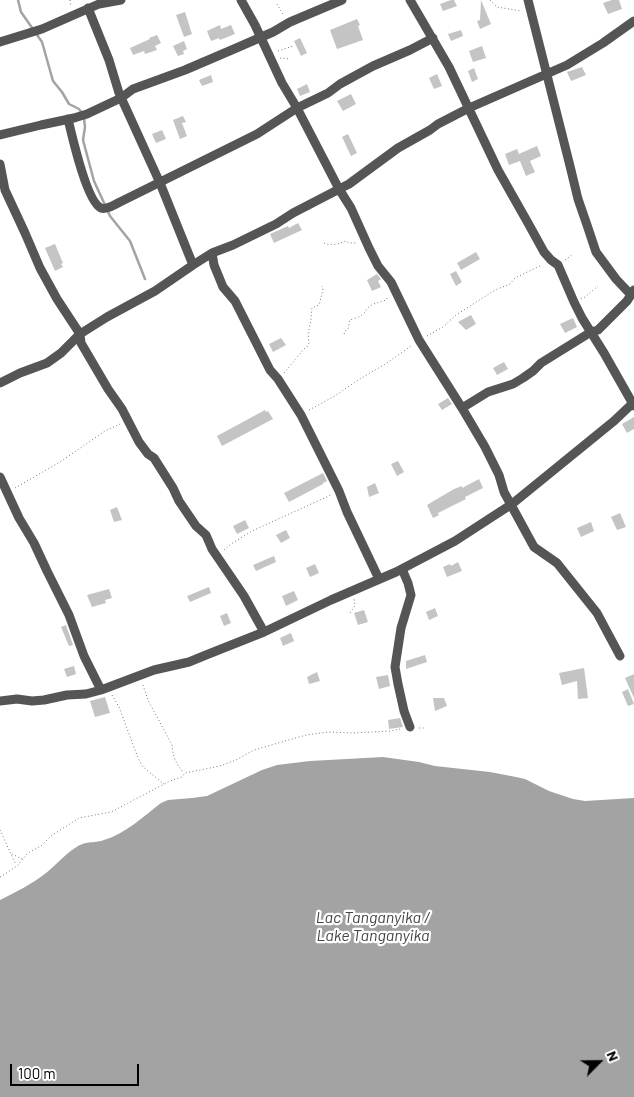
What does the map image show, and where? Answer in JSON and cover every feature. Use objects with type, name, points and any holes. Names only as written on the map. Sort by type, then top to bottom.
[{"type":"street","points":[[0,42],[42,29],[99,4],[121,0]]},
{"type":"street","points":[[241,0],[261,37],[282,83],[351,208],[378,266],[400,299],[419,340],[485,447],[499,475],[504,492],[534,547],[557,563],[597,613],[620,656]]},
{"type":"street","points":[[0,135],[87,114],[121,98],[133,90],[185,70],[342,0]]},
{"type":"street","points":[[0,700],[17,699],[32,701],[67,694],[86,694],[154,670],[189,662],[264,632],[402,569],[455,541],[512,504],[633,404],[582,318],[558,265],[544,252],[498,170],[449,67],[410,0]]},
{"type":"street","points":[[462,408],[488,392],[523,378],[541,363],[591,332],[598,330],[627,301],[632,292],[616,279],[596,252],[578,199],[528,0]]},
{"type":"street","points":[[88,8],[121,98],[160,183],[193,265]]},
{"type":"street","points":[[0,384],[47,363],[61,353],[80,334],[155,291],[212,253],[276,224],[357,179],[398,148],[438,124],[469,108],[566,66],[634,21]]},
{"type":"street","points":[[68,120],[82,173],[94,202],[101,208],[106,208],[258,134],[297,108],[328,93],[340,84],[432,38]]},
{"type":"street","points":[[0,164],[5,190],[26,233],[40,268],[57,299],[80,334],[81,342],[108,389],[122,409],[139,442],[148,454],[154,458],[179,501],[196,526],[206,536],[264,632]]},
{"type":"street","points":[[212,253],[214,265],[223,287],[235,301],[270,370],[301,415],[379,579]]},
{"type":"street","points":[[0,477],[69,615],[84,656],[104,689]]},
{"type":"street","points":[[402,569],[411,595],[401,628],[395,667],[404,710],[410,727]]},
{"type":"path","points":[[490,0],[497,7],[532,13]]},
{"type":"path","points":[[277,4],[283,15],[290,22]]},
{"type":"path","points":[[268,53],[293,46]]},
{"type":"path","points":[[324,243],[334,245],[346,241],[349,243],[360,243],[369,248]]},
{"type":"path","points":[[278,379],[307,347],[312,320],[310,317],[312,308],[318,305],[322,286]]},
{"type":"path","points":[[574,302],[585,297],[598,286]]},
{"type":"path","points":[[344,334],[348,329],[350,320],[362,316],[367,307],[387,300],[394,291]]},
{"type":"path","points":[[8,493],[60,462],[105,431],[128,420]]},
{"type":"path","points":[[218,556],[231,544],[252,531],[339,492]]},
{"type":"path","points":[[350,613],[355,608],[356,602],[351,591]]},
{"type":"path","points":[[138,677],[148,700],[168,736],[176,765],[185,773]]},
{"type":"path","points":[[104,689],[119,707],[138,758],[144,767],[165,784]]},
{"type":"path","points":[[0,877],[17,866],[28,853],[41,846],[51,836],[79,818],[111,812],[182,777],[185,773],[220,766],[254,750],[306,735],[330,732],[390,731],[410,727],[426,728]]},
{"type":"path","points":[[0,830],[17,866]]},
{"type":"path","points":[[11,854],[22,859]]},
{"type":"water","name":"Lac Tanganyika / Lake Tanganyika","points":[[383,757],[516,777],[525,779],[549,791],[585,801],[634,798],[634,1097],[0,1097],[0,900],[41,877],[79,846],[119,834],[161,803],[168,800],[207,796],[262,770],[277,765],[310,761]]},
{"type":"building","points":[[454,0],[457,6],[443,11],[440,4]]},
{"type":"building","points":[[481,0],[491,24],[480,29],[477,21],[480,20]]},
{"type":"building","points":[[619,0],[622,9],[608,14],[603,3]]},
{"type":"building","points":[[185,12],[192,34],[184,37],[176,15]]},
{"type":"building","points":[[357,19],[363,40],[337,49],[330,30]]},
{"type":"building","points":[[220,25],[221,29],[231,25],[235,34],[220,40],[219,38],[211,41],[207,31]]},
{"type":"building","points":[[461,30],[463,36],[451,41],[448,34]]},
{"type":"building","points":[[157,35],[161,43],[155,46],[157,50],[145,54],[144,51],[133,55],[130,48]]},
{"type":"building","points":[[300,38],[307,53],[301,56],[294,41]]},
{"type":"building","points":[[184,41],[187,49],[183,51],[184,54],[178,56],[173,46]]},
{"type":"building","points":[[482,46],[486,58],[473,62],[469,51]]},
{"type":"building","points":[[582,67],[586,75],[571,81],[567,72]]},
{"type":"building","points":[[474,68],[478,79],[472,82],[468,71]]},
{"type":"building","points":[[437,74],[442,86],[434,89],[429,78]]},
{"type":"building","points":[[211,75],[213,82],[202,86],[199,80]]},
{"type":"building","points":[[307,84],[310,92],[300,96],[297,89]]},
{"type":"building","points":[[351,94],[356,104],[343,111],[337,101]]},
{"type":"building","points":[[183,116],[186,122],[182,123],[187,136],[180,139],[173,120]]},
{"type":"building","points":[[162,130],[166,139],[156,143],[152,134]]},
{"type":"building","points":[[348,134],[357,153],[351,156],[342,137]]},
{"type":"building","points":[[537,146],[541,156],[530,161],[535,172],[526,176],[520,161],[509,165],[505,154],[517,149],[519,154]]},
{"type":"building","points":[[298,223],[302,230],[274,243],[270,234]]},
{"type":"building","points":[[55,244],[63,267],[55,271],[45,248]]},
{"type":"building","points":[[476,252],[480,259],[461,270],[457,263]]},
{"type":"building","points":[[456,271],[462,282],[456,286],[450,274]]},
{"type":"building","points":[[377,274],[381,279],[378,281],[381,287],[372,291],[367,280]]},
{"type":"building","points":[[471,315],[476,324],[466,330],[458,322]]},
{"type":"building","points":[[573,318],[577,327],[565,333],[560,324]]},
{"type":"building","points":[[281,338],[286,345],[273,352],[269,344]]},
{"type":"building","points":[[504,362],[508,369],[497,375],[493,368]]},
{"type":"building","points":[[448,398],[452,404],[442,410],[438,404]]},
{"type":"building","points":[[265,410],[266,412],[268,411],[273,419],[222,446],[217,436]]},
{"type":"building","points":[[634,417],[634,429],[627,433],[622,424]]},
{"type":"building","points":[[398,461],[404,472],[397,476],[391,464]]},
{"type":"building","points":[[323,473],[327,481],[289,502],[284,493]]},
{"type":"building","points":[[479,479],[483,488],[438,513],[439,515],[433,518],[427,505],[454,489],[462,486],[462,488]]},
{"type":"building","points":[[375,483],[379,493],[369,497],[367,487]]},
{"type":"building","points":[[117,507],[122,520],[114,522],[110,510]]},
{"type":"building","points":[[620,513],[626,527],[617,530],[611,517]]},
{"type":"building","points":[[245,520],[249,528],[237,534],[233,526]]},
{"type":"building","points":[[591,522],[594,531],[581,537],[577,528]]},
{"type":"building","points":[[286,530],[290,538],[281,543],[276,535]]},
{"type":"building","points":[[274,556],[276,562],[256,571],[253,565]]},
{"type":"building","points":[[458,562],[462,571],[447,577],[443,567],[450,564],[451,566]]},
{"type":"building","points":[[315,564],[319,573],[310,577],[306,568]]},
{"type":"building","points":[[209,587],[211,593],[190,602],[187,596]]},
{"type":"building","points":[[109,589],[112,598],[105,600],[106,603],[92,607],[87,595]]},
{"type":"building","points":[[294,591],[298,600],[286,606],[282,596]]},
{"type":"building","points":[[435,608],[438,616],[429,620],[426,612]]},
{"type":"building","points":[[364,610],[368,622],[358,625],[354,613]]},
{"type":"building","points":[[227,613],[231,623],[224,626],[220,616]]},
{"type":"building","points":[[66,625],[73,645],[69,646],[61,627]]},
{"type":"building","points":[[291,633],[294,641],[283,646],[280,638]]},
{"type":"building","points":[[425,655],[427,662],[406,669],[406,661]]},
{"type":"building","points":[[74,666],[76,674],[67,677],[64,669]]},
{"type":"building","points":[[584,668],[588,698],[578,699],[577,681],[562,685],[559,673]]},
{"type":"building","points":[[317,672],[320,681],[309,684],[307,677]]},
{"type":"building","points":[[634,674],[634,698],[625,678]]},
{"type":"building","points":[[388,675],[390,686],[379,689],[376,677]]},
{"type":"building","points":[[628,689],[634,704],[628,706],[622,692]]},
{"type":"building","points":[[105,697],[110,713],[95,717],[90,701]]},
{"type":"building","points":[[433,698],[444,698],[447,706],[435,711]]},
{"type":"building","points":[[400,718],[403,727],[389,729],[388,720]]},
{"type":"waterway","points":[[18,0],[21,12],[42,42],[53,81],[69,104],[79,109],[82,113]]},
{"type":"waterway","points":[[84,118],[83,140],[94,181],[110,216],[130,241],[145,279]]}]
